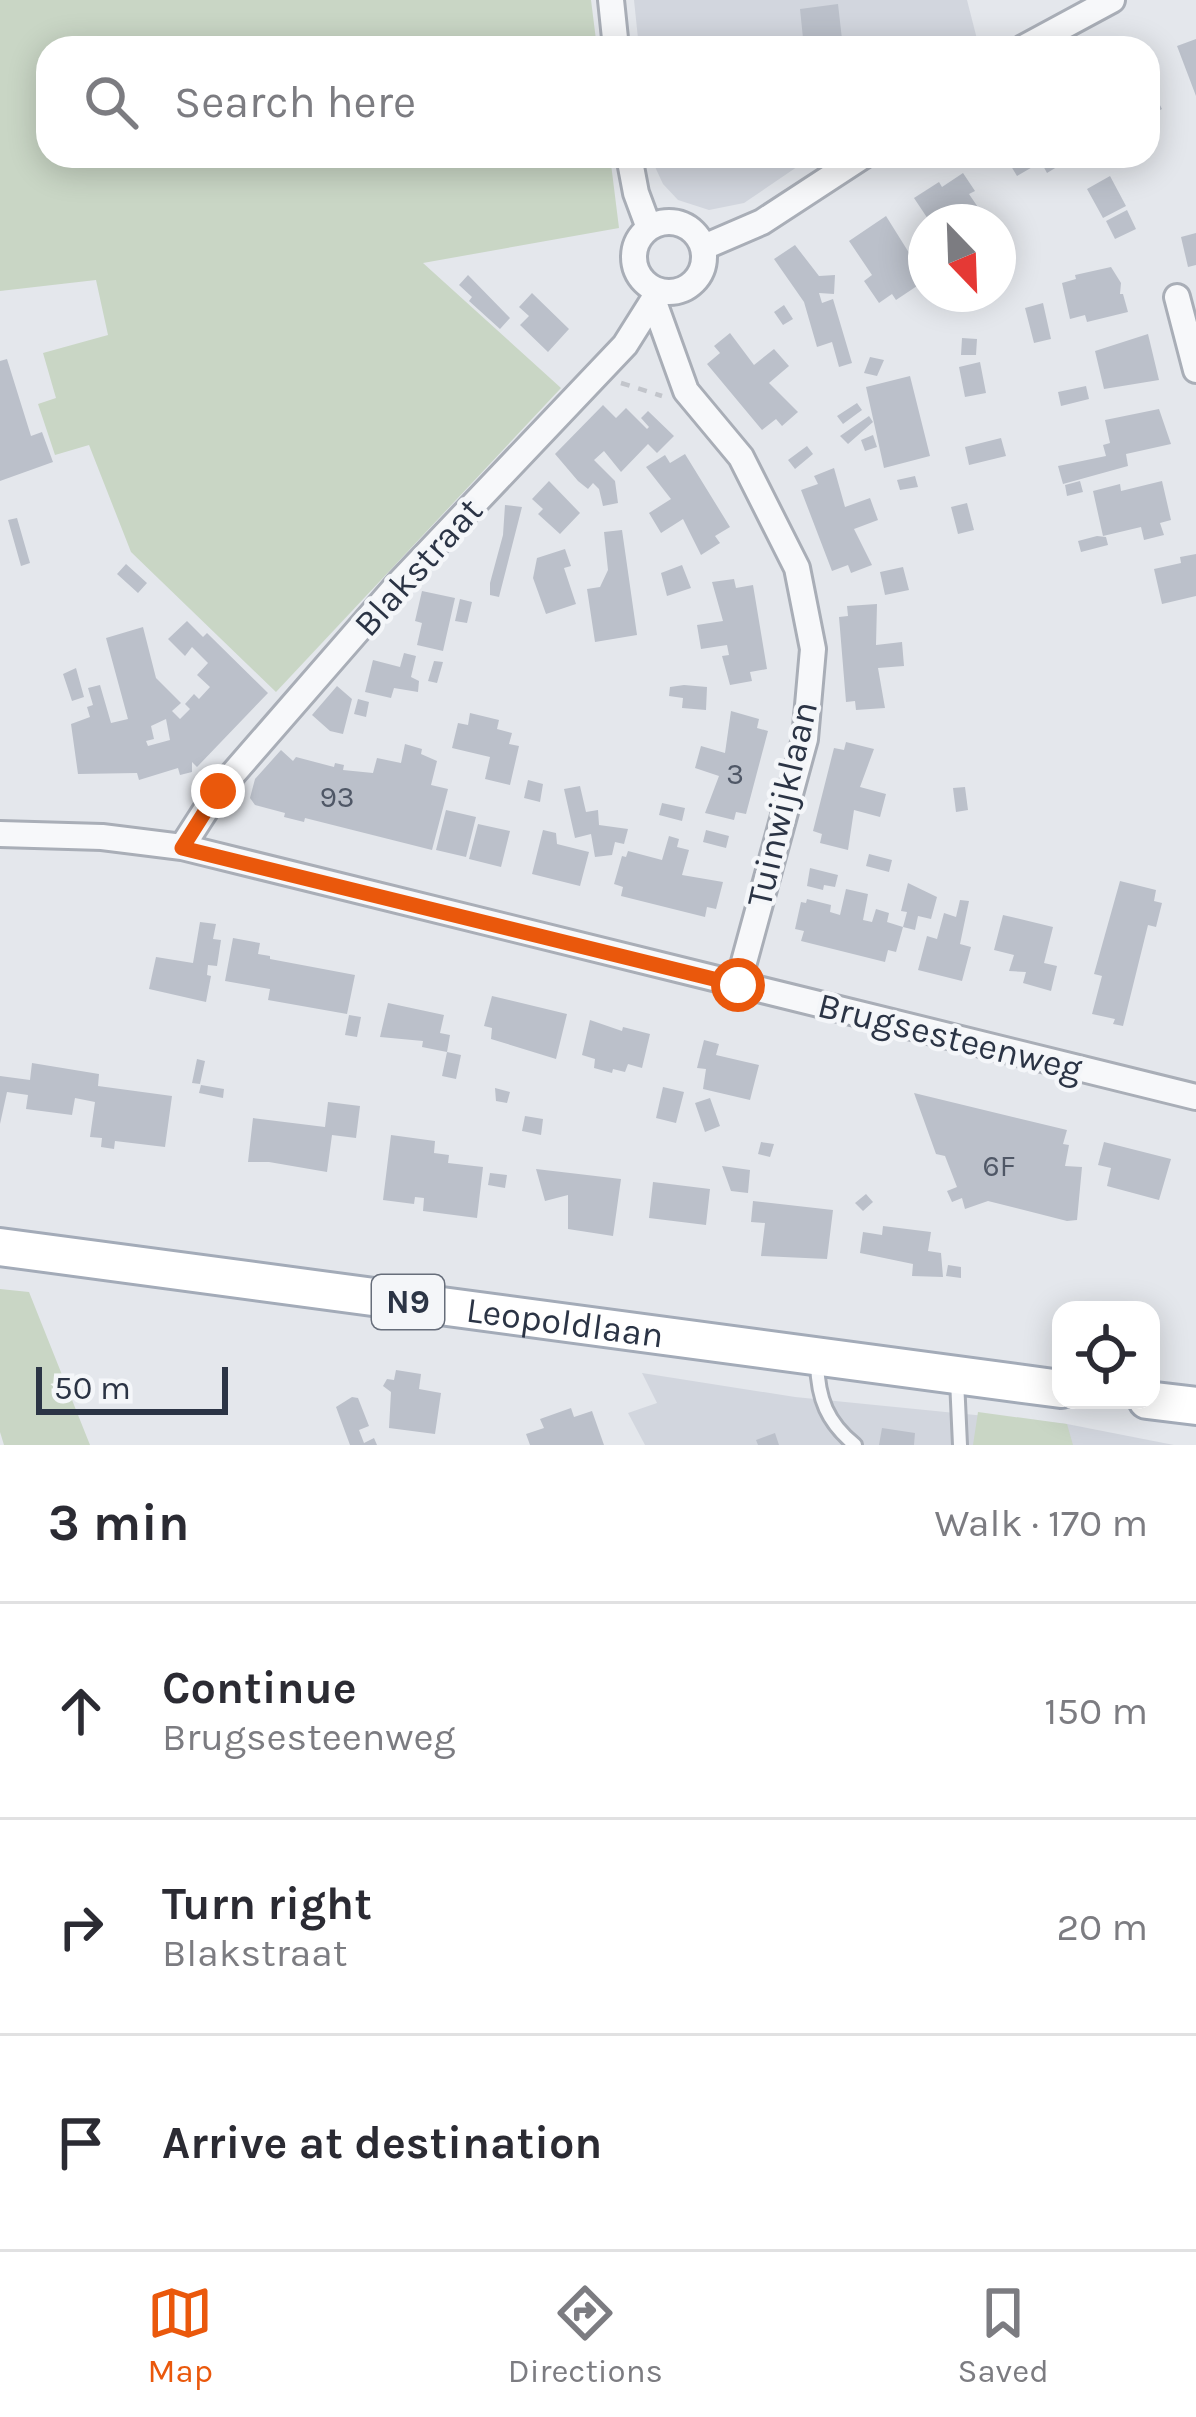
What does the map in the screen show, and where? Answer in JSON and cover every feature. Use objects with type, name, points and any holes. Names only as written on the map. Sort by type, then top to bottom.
[{"type":"main road","name":"Leopoldlaan","points":[[0,1247],[1052,1388]]},
{"type":"main road","points":[[1160,1402],[1196,1406]]},
{"type":"street","points":[[611,0],[615,36]]},
{"type":"street","points":[[1045,36],[1112,0]]},
{"type":"street","points":[[631,168],[649,228]]},
{"type":"street","points":[[704,247],[762,222],[845,168]]},
{"type":"street","points":[[672,221],[686,226],[704,247],[702,272],[695,282],[657,296],[634,262],[639,239],[649,228],[672,221]]},
{"type":"street","name":"Blakstraat","points":[[182,848],[218,791],[400,582],[599,376],[657,296]]},
{"type":"street","name":"Tuinwijklaan","points":[[657,296],[678,376],[741,457],[797,568],[813,649],[805,739],[738,985]]},
{"type":"street","points":[[1177,297],[1196,370]]},
{"type":"street","name":"Brugsesteenweg","points":[[0,834],[102,837],[182,848],[1196,1097]]},
{"type":"lane","points":[[816,1356],[818,1394],[831,1421],[855,1445]]},
{"type":"lane","points":[[956,1375],[960,1445]]},
{"type":"path","points":[[599,376],[674,400],[695,401]]},
{"type":"shaded area","points":[[634,0],[967,0],[976,36],[638,36]]},
{"type":"shaded area","points":[[656,168],[795,168],[744,203],[709,210],[678,200]]},
{"type":"shaded area","points":[[642,1373],[795,1397],[1067,1424],[1174,1445],[645,1445],[628,1413],[657,1403]]},
{"type":"green space","points":[[0,0],[591,0],[596,36],[36,36],[36,168],[612,168],[619,228],[423,263],[561,388],[276,692],[131,552],[89,445],[55,455],[38,404],[56,398],[43,353],[108,335],[96,280],[0,291]]},
{"type":"green space","points":[[0,1289],[29,1292],[90,1445],[4,1445],[0,1432]]},
{"type":"green space","points":[[978,1412],[1067,1424],[1073,1445],[973,1445]]},
{"type":"building","points":[[838,4],[842,36],[803,36],[800,9]]},
{"type":"building","points":[[1196,39],[1196,96],[1177,46]]},
{"type":"building","points":[[963,173],[975,191],[969,194],[976,204],[918,204],[914,198],[939,182],[942,187]]},
{"type":"building","points":[[1110,176],[1126,206],[1103,218],[1087,189]]},
{"type":"building","points":[[1127,210],[1136,229],[1115,239],[1106,221]]},
{"type":"building","points":[[886,216],[908,251],[908,292],[896,300],[892,294],[879,303],[864,281],[872,275],[849,241]]},
{"type":"building","points":[[1196,233],[1196,265],[1188,267],[1181,237]]},
{"type":"building","points":[[795,245],[819,276],[835,275],[834,294],[819,293],[822,303],[833,299],[852,363],[839,367],[832,342],[817,347],[804,302],[774,259]]},
{"type":"building","points":[[1111,267],[1121,283],[1128,312],[1087,322],[1085,315],[1070,319],[1062,283]]},
{"type":"building","points":[[468,275],[510,318],[500,329],[459,285]]},
{"type":"building","points":[[532,293],[569,329],[548,352],[520,325],[529,316],[519,307]]},
{"type":"building","points":[[1043,303],[1051,339],[1034,343],[1025,308]]},
{"type":"building","points":[[784,305],[793,319],[783,325],[774,312]]},
{"type":"building","points":[[730,333],[754,365],[774,349],[789,366],[769,383],[798,412],[782,426],[776,419],[762,430],[707,364],[720,353],[714,346]]},
{"type":"building","points":[[1148,334],[1159,380],[1104,389],[1095,351]]},
{"type":"building","points":[[962,338],[977,339],[976,355],[961,355]]},
{"type":"building","points":[[870,357],[884,360],[877,376],[864,373]]},
{"type":"building","points":[[7,359],[31,436],[42,432],[53,462],[0,481],[0,361]]},
{"type":"building","points":[[980,362],[986,393],[965,397],[959,367]]},
{"type":"building","points":[[910,376],[930,456],[884,468],[866,387]]},
{"type":"building","points":[[1086,386],[1089,399],[1061,406],[1058,392]]},
{"type":"building","points":[[857,403],[862,410],[843,424],[837,416]]},
{"type":"building","points":[[603,405],[616,418],[626,408],[647,429],[641,418],[648,411],[674,436],[657,453],[648,444],[621,472],[604,451],[594,460],[615,481],[618,503],[603,506],[599,489],[593,483],[588,489],[555,454]]},
{"type":"building","points":[[1159,409],[1171,444],[1126,454],[1128,466],[1063,484],[1058,466],[1106,456],[1103,445],[1110,443],[1105,420]]},
{"type":"building","points":[[869,416],[873,422],[848,444],[840,436]]},
{"type":"building","points":[[873,435],[877,447],[865,451],[861,440]]},
{"type":"building","points":[[1001,438],[1006,456],[969,465],[965,447]]},
{"type":"building","points":[[807,446],[813,454],[795,469],[788,460]]},
{"type":"building","points":[[685,454],[730,527],[715,536],[720,543],[701,555],[683,519],[661,533],[649,513],[671,499],[646,467],[665,455],[670,463]]},
{"type":"building","points":[[834,468],[845,507],[870,498],[878,520],[854,529],[872,565],[851,573],[848,565],[832,571],[801,490],[818,484],[814,476]]},
{"type":"building","points":[[915,476],[918,487],[900,490],[897,480]]},
{"type":"building","points":[[549,481],[580,513],[560,534],[538,514],[543,509],[532,499]]},
{"type":"building","points":[[1080,481],[1083,492],[1067,496],[1065,485]]},
{"type":"building","points":[[1162,481],[1171,520],[1160,523],[1164,535],[1144,540],[1141,527],[1103,536],[1093,491],[1120,484],[1121,491]]},
{"type":"building","points":[[967,503],[974,530],[958,534],[951,507]]},
{"type":"building","points":[[505,505],[522,507],[499,597],[490,595],[490,583],[503,535]]},
{"type":"building","points":[[17,518],[30,563],[21,566],[8,520]]},
{"type":"building","points":[[622,530],[637,635],[595,642],[587,589],[600,587],[608,570],[604,532]]},
{"type":"building","points":[[1106,537],[1108,545],[1081,552],[1078,541]]},
{"type":"building","points":[[565,549],[571,566],[564,568],[576,604],[546,614],[533,578],[537,558]]},
{"type":"building","points":[[1196,554],[1196,596],[1162,604],[1154,569]]},
{"type":"building","points":[[126,564],[147,583],[138,593],[117,574]]},
{"type":"building","points":[[682,565],[691,588],[667,596],[661,573]]},
{"type":"building","points":[[903,567],[909,590],[885,595],[880,572]]},
{"type":"building","points":[[734,579],[736,588],[753,585],[767,669],[750,672],[752,681],[730,685],[722,656],[729,655],[727,645],[701,649],[697,625],[723,621],[712,582]]},
{"type":"building","points":[[422,591],[455,598],[443,651],[417,645],[422,623],[415,621]]},
{"type":"building","points":[[460,599],[472,602],[467,623],[455,621]]},
{"type":"building","points":[[877,604],[876,645],[902,642],[904,666],[878,668],[885,708],[856,710],[855,701],[846,702],[839,617],[848,616],[847,606]]},
{"type":"building","points":[[187,621],[203,637],[207,633],[268,693],[197,767],[192,762],[192,772],[180,775],[178,768],[139,780],[137,773],[78,774],[71,724],[90,717],[87,707],[93,705],[88,688],[100,685],[111,723],[128,719],[106,638],[143,627],[156,678],[181,703],[172,711],[180,719],[190,709],[185,704],[194,694],[199,699],[210,687],[197,675],[208,663],[192,647],[185,656],[168,639]],"holes":[[[166,719],[170,740],[148,746],[146,741],[154,739],[151,726]]]},
{"type":"building","points":[[404,653],[416,656],[411,677],[419,681],[418,692],[394,688],[391,698],[365,692],[373,660],[400,667]]},
{"type":"building","points":[[434,661],[443,662],[437,683],[428,681]]},
{"type":"building","points":[[76,668],[84,697],[72,701],[63,674]]},
{"type":"building","points":[[337,686],[352,699],[343,734],[330,731],[312,715]]},
{"type":"building","points":[[670,687],[707,687],[706,710],[682,708],[683,698],[669,696]]},
{"type":"building","points":[[358,699],[369,702],[366,717],[354,714]]},
{"type":"building","points":[[731,711],[759,719],[757,728],[768,731],[746,814],[736,812],[734,820],[705,813],[719,776],[695,768],[701,746],[725,753]]},
{"type":"building","points":[[470,713],[499,720],[497,729],[512,733],[509,744],[519,746],[510,785],[485,779],[490,757],[452,748],[458,723],[468,725]]},
{"type":"building","points":[[846,742],[874,749],[860,787],[886,794],[880,817],[854,810],[848,850],[820,843],[822,834],[813,831],[834,748],[844,750]]},
{"type":"building","points":[[405,744],[437,761],[431,785],[448,789],[432,850],[284,817],[285,813],[255,805],[250,798],[255,779],[281,750],[293,761],[296,757],[373,773],[377,758],[401,763]]},
{"type":"building","points":[[528,780],[543,784],[540,802],[524,798]]},
{"type":"building","points":[[580,786],[586,812],[598,810],[599,825],[628,829],[624,844],[615,842],[612,855],[595,857],[591,834],[575,838],[564,789]]},
{"type":"building","points":[[965,787],[968,810],[956,812],[953,788]]},
{"type":"building","points":[[662,803],[685,808],[682,821],[659,815]]},
{"type":"building","points":[[446,810],[476,817],[466,857],[436,850]]},
{"type":"building","points":[[478,824],[510,831],[501,867],[469,859]]},
{"type":"building","points":[[543,830],[556,833],[557,844],[589,852],[580,886],[532,874]]},
{"type":"building","points":[[706,830],[729,836],[726,848],[703,842]]},
{"type":"building","points":[[669,836],[679,839],[677,847],[689,850],[682,875],[723,882],[716,909],[707,907],[705,917],[621,896],[623,887],[614,884],[622,856],[628,851],[662,860]]},
{"type":"building","points":[[869,854],[892,860],[889,872],[866,866]]},
{"type":"building","points":[[810,868],[838,875],[835,887],[807,886]]},
{"type":"building","points":[[1120,881],[1156,890],[1154,901],[1162,903],[1156,927],[1148,925],[1123,1026],[1113,1024],[1115,1019],[1092,1014],[1102,976],[1094,974]]},
{"type":"building","points":[[908,883],[937,897],[931,919],[918,916],[915,930],[903,927],[907,912],[901,911]]},
{"type":"building","points":[[846,889],[868,894],[863,920],[872,922],[876,909],[889,913],[887,922],[903,927],[896,952],[888,950],[885,962],[801,941],[804,931],[795,929],[801,902],[831,905],[830,912],[840,915]]},
{"type":"building","points":[[960,900],[969,901],[960,944],[971,947],[962,981],[918,970],[927,936],[937,939],[944,913],[956,917]]},
{"type":"building","points":[[1003,915],[1053,927],[1044,963],[1057,966],[1051,991],[1023,983],[1026,972],[1009,971],[1014,955],[994,950]]},
{"type":"building","points":[[200,922],[216,924],[213,939],[221,940],[217,966],[208,965],[206,1002],[149,989],[156,957],[193,963]]},
{"type":"building","points":[[233,938],[260,943],[258,954],[270,959],[355,975],[347,1014],[268,1000],[270,989],[225,981]]},
{"type":"building","points":[[492,996],[567,1014],[556,1059],[491,1039],[492,1028],[484,1026]]},
{"type":"building","points":[[388,1003],[444,1015],[440,1033],[450,1035],[447,1052],[422,1047],[423,1041],[380,1037]]},
{"type":"building","points":[[349,1015],[361,1017],[357,1037],[345,1035]]},
{"type":"building","points":[[590,1020],[650,1034],[642,1068],[628,1064],[625,1072],[613,1069],[612,1073],[594,1068],[595,1059],[582,1055]]},
{"type":"building","points":[[704,1040],[719,1044],[716,1055],[759,1065],[750,1100],[703,1089],[706,1069],[697,1068]]},
{"type":"building","points":[[447,1052],[461,1055],[456,1079],[442,1076]]},
{"type":"building","points":[[197,1059],[205,1061],[200,1084],[192,1083]]},
{"type":"building","points":[[32,1063],[99,1074],[98,1086],[172,1096],[165,1147],[115,1141],[114,1149],[101,1147],[102,1138],[90,1137],[95,1102],[75,1098],[72,1115],[26,1109],[28,1095],[7,1092],[0,1124],[0,1076],[30,1080]]},
{"type":"building","points":[[201,1085],[224,1089],[223,1098],[199,1093]]},
{"type":"building","points":[[663,1087],[684,1092],[676,1123],[656,1118]]},
{"type":"building","points":[[495,1088],[510,1092],[507,1103],[496,1101]]},
{"type":"building","points":[[914,1093],[1067,1130],[1065,1166],[1082,1167],[1077,1220],[988,1201],[965,1209],[962,1198],[952,1202],[947,1191],[957,1187],[945,1156],[936,1154]]},
{"type":"building","points":[[710,1098],[720,1126],[705,1132],[695,1103]]},
{"type":"building","points":[[328,1102],[360,1106],[356,1138],[332,1135],[327,1172],[248,1162],[253,1118],[325,1127]]},
{"type":"building","points":[[525,1116],[543,1119],[541,1135],[522,1131]]},
{"type":"building","points":[[391,1135],[435,1141],[434,1153],[449,1155],[448,1163],[483,1167],[477,1218],[423,1211],[424,1198],[415,1197],[414,1204],[383,1200]]},
{"type":"building","points":[[761,1142],[774,1144],[770,1157],[758,1154]]},
{"type":"building","points":[[1104,1142],[1171,1159],[1159,1200],[1107,1186],[1111,1168],[1098,1165]]},
{"type":"building","points":[[722,1166],[750,1170],[748,1193],[731,1191]]},
{"type":"building","points":[[536,1169],[621,1179],[613,1236],[568,1229],[568,1195],[545,1201]]},
{"type":"building","points":[[490,1173],[507,1175],[505,1188],[488,1185]]},
{"type":"building","points":[[653,1182],[710,1189],[706,1225],[649,1218]]},
{"type":"building","points":[[866,1194],[873,1202],[863,1211],[855,1203]]},
{"type":"building","points":[[753,1201],[833,1210],[827,1259],[761,1256],[765,1223],[751,1222]]},
{"type":"building","points":[[883,1226],[931,1232],[928,1251],[941,1253],[943,1277],[912,1276],[913,1264],[860,1253],[863,1232],[882,1235]]},
{"type":"building","points":[[948,1265],[961,1267],[961,1278],[946,1276]]},
{"type":"building","points":[[396,1370],[421,1374],[419,1389],[441,1393],[435,1434],[389,1428],[391,1392],[383,1386],[387,1379],[394,1380]]},
{"type":"building","points":[[358,1398],[369,1426],[359,1430],[364,1443],[374,1438],[377,1445],[350,1445],[336,1407]]},
{"type":"building","points":[[571,1408],[574,1417],[592,1411],[604,1445],[530,1445],[526,1434],[544,1428],[540,1419]]},
{"type":"building","points":[[882,1428],[915,1433],[914,1445],[879,1445]]},
{"type":"building","points":[[775,1433],[779,1445],[758,1445],[756,1440]]},
{"type":"route","points":[[218,791],[182,848],[738,985]]}]
